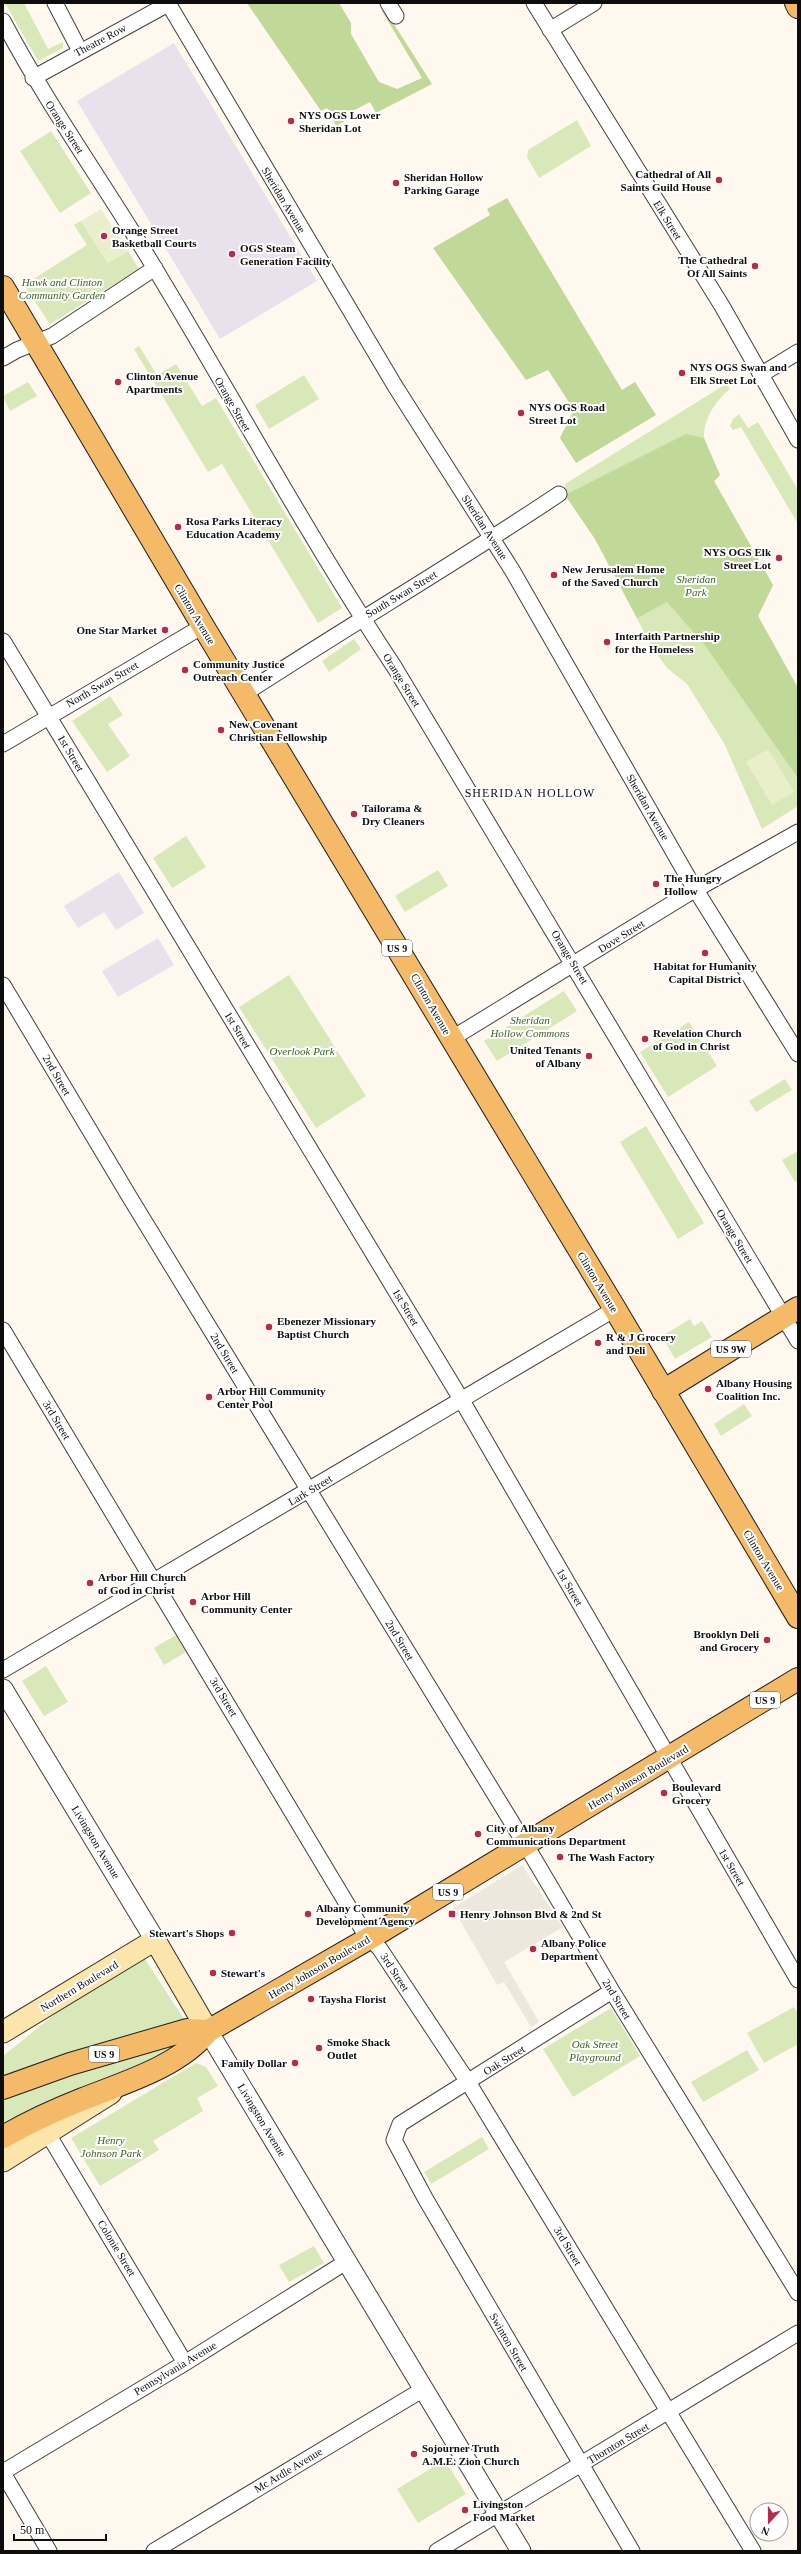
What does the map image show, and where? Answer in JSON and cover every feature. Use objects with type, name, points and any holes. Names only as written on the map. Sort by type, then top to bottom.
[{"type":"main road","points":[[796,3],[798,7]]},
{"type":"main road","name":"Clinton Avenue","points":[[3,287],[203,626],[615,1309],[798,1617]]},
{"type":"main road","name":"US 9W","points":[[663,1391],[791,1312]]},
{"type":"main road","name":"Henry Johnson Boulevard","points":[[48,2134],[130,2081],[196,2045],[208,2030],[370,1938],[798,1679]]},
{"type":"main road","name":"Livingston Avenue","points":[[155,1940],[208,2030]]},
{"type":"main road","name":"Northern Boulevard","points":[[3,2032],[155,1940]]},
{"type":"main road","name":"US 9","points":[[3,2088],[70,2064],[187,2030],[208,2030]]},
{"type":"main road","name":"US 9","points":[[3,2137],[44,2115],[130,2081]]},
{"type":"main road","points":[[3,2161],[48,2134]]},
{"type":"street","points":[[55,3],[80,51]]},
{"type":"street","name":"Theatre Row","points":[[33,78],[168,3]]},
{"type":"street","name":"Sheridan Avenue","points":[[168,3],[395,386],[493,538],[697,889],[798,1054]]},
{"type":"street","points":[[388,3],[396,16]]},
{"type":"street","name":"Elk Street","points":[[534,3],[762,374],[798,440]]},
{"type":"street","points":[[550,30],[594,3]]},
{"type":"street","name":"Orange Street","points":[[3,21],[33,78],[155,268],[247,427],[362,618],[395,668],[574,965],[791,1312],[798,1341]]},
{"type":"street","points":[[3,358],[52,336],[155,268]]},
{"type":"street","points":[[762,374],[798,352]]},
{"type":"street","name":"South Swan Street","points":[[244,694],[362,618],[493,538],[559,494]]},
{"type":"street","name":"North Swan Street","points":[[3,744],[48,716],[203,626]]},
{"type":"street","name":"1st Street","points":[[3,641],[460,1399],[798,1980]]},
{"type":"street","name":"Dove Street","points":[[451,1039],[697,889],[796,833]]},
{"type":"street","name":"2nd Street","points":[[3,985],[309,1491],[526,1845],[612,1991],[792,2270],[798,2293]]},
{"type":"street","name":"Lark Street","points":[[3,1670],[155,1582],[309,1491],[460,1399],[615,1309]]},
{"type":"street","name":"3rd Street","points":[[3,1330],[362,1929],[380,1949],[468,2082],[670,2412],[753,2551]]},
{"type":"street","name":"Livingston Avenue","points":[[3,1689],[155,1940]]},
{"type":"street","name":"Oak Street","points":[[396,2130],[400,2124],[612,1991]]},
{"type":"street","name":"Livingston Avenue","points":[[208,2030],[422,2390],[521,2551]]},
{"type":"street","name":"Swinton Street","points":[[396,2130],[394,2140],[425,2198],[632,2551]]},
{"type":"street","name":"Colonie Street","points":[[48,2134],[185,2363]]},
{"type":"street","name":"Pennsylvania Avenue","points":[[3,2472],[185,2363],[346,2262]]},
{"type":"street","name":"Thornton Street","points":[[437,2551],[582,2466],[798,2333]]},
{"type":"street","name":"Mc Ardle Avenue","points":[[154,2551],[422,2390]]},
{"type":"street","points":[[3,2472],[49,2551]]},
{"type":"shaded area","name":"OGS Steam Generation Facility","points":[[174,43],[317,281],[220,339],[77,101]]},
{"type":"shaded area","points":[[119,872],[144,913],[116,930],[104,912],[78,928],[64,906]]},
{"type":"shaded area","points":[[158,938],[174,965],[118,997],[102,971]]},
{"type":"shaded area","points":[[522,1865],[563,1927],[504,1962],[539,2022],[531,2027],[504,1982],[497,1985],[453,1908]]},
{"type":"green space","points":[[5,3],[24,3],[48,49],[63,42],[63,48],[38,61]]},
{"type":"green space","points":[[247,3],[339,3],[351,23],[351,34],[379,82],[397,89],[422,78],[382,11],[385,10],[432,84],[376,113],[370,102],[347,114],[350,118],[336,126],[327,108],[321,111]]},
{"type":"green space","points":[[577,120],[591,146],[539,178],[527,157],[528,150]]},
{"type":"green space","points":[[51,131],[91,193],[60,213],[20,151]]},
{"type":"green space","points":[[507,198],[622,390],[635,382],[656,415],[576,463],[560,438],[574,410],[548,370],[526,380],[433,248],[490,215],[487,209]]},
{"type":"green space","name":"Orange Street Basketball Courts","points":[[101,209],[128,251],[108,263],[81,221]]},
{"type":"green space","name":"Hawk and Clinton Community Garden","points":[[81,221],[108,263],[128,251],[139,269],[50,324],[24,285],[87,245],[74,225]]},
{"type":"green space","points":[[139,346],[157,375],[176,364],[202,406],[216,398],[342,608],[318,623],[222,464],[208,472],[134,349]]},
{"type":"green space","points":[[304,375],[319,399],[269,429],[255,405]]},
{"type":"green space","points":[[28,382],[37,396],[10,411],[3,396]]},
{"type":"green space","name":"Sheridan Park","points":[[726,384],[730,389],[720,398],[712,410],[706,423],[704,437],[708,451],[720,475],[714,481],[773,585],[758,616],[798,688],[798,806],[762,829],[724,743],[687,684],[667,668],[653,649],[595,539],[565,495],[565,484]]},
{"type":"green space","points":[[739,414],[748,428],[758,422],[798,490],[798,524],[741,427],[733,430],[730,426],[733,419]]},
{"type":"green space","name":"Sheridan Park","points":[[686,434],[704,438],[720,475],[714,481],[773,585],[758,616],[798,688],[798,778],[704,644],[667,602],[637,618],[595,539],[565,495]]},
{"type":"green space","points":[[354,639],[361,649],[329,672],[322,661]]},
{"type":"green space","points":[[110,696],[123,715],[108,724],[130,756],[107,772],[72,721]]},
{"type":"green space","points":[[768,749],[794,792],[772,805],[746,762]]},
{"type":"green space","points":[[186,836],[206,867],[172,888],[153,858]]},
{"type":"green space","points":[[438,870],[448,886],[405,912],[395,896]]},
{"type":"green space","name":"Overlook Park","points":[[289,975],[366,1096],[316,1128],[239,1007]]},
{"type":"green space","name":"Sheridan Hollow Commons","points":[[564,991],[577,1011],[497,1061],[484,1041]]},
{"type":"green space","points":[[689,1022],[717,1066],[668,1097],[640,1052]]},
{"type":"green space","points":[[785,1079],[792,1090],[756,1112],[749,1101]]},
{"type":"green space","points":[[646,1126],[704,1223],[678,1239],[620,1142]]},
{"type":"green space","points":[[798,1151],[798,1180],[795,1182],[782,1160]]},
{"type":"green space","points":[[690,1319],[694,1326],[702,1321],[712,1337],[675,1359],[662,1336]]},
{"type":"green space","points":[[744,1404],[752,1416],[721,1436],[714,1424]]},
{"type":"green space","points":[[176,1635],[186,1652],[164,1665],[154,1648]]},
{"type":"green space","points":[[46,1666],[68,1702],[44,1716],[22,1681]]},
{"type":"green space","points":[[145,1959],[186,2022],[3,2078],[3,2056],[60,2010]]},
{"type":"green space","points":[[794,2007],[798,2014],[798,2044],[764,2063],[747,2033]]},
{"type":"green space","name":"Oak Street Playground","points":[[611,2008],[640,2056],[573,2097],[543,2049]]},
{"type":"green space","points":[[188,2039],[151,2062],[30,2109],[3,2126],[3,2098],[16,2092]]},
{"type":"green space","points":[[747,2050],[759,2070],[703,2102],[691,2082]]},
{"type":"green space","name":"Henry Johnson Park","points":[[196,2063],[206,2067],[218,2086],[197,2098],[203,2111],[153,2141],[159,2150],[100,2186],[71,2138]]},
{"type":"green space","points":[[482,2137],[489,2149],[431,2184],[424,2172]]},
{"type":"green space","points":[[314,2246],[324,2263],[289,2282],[279,2265]]},
{"type":"green space","points":[[445,2460],[466,2494],[418,2523],[397,2489]]},
{"type":"place","name":"NYS OGS Lower Sheridan Lot","points":[[291,121]]},
{"type":"place","name":"Cathedral of All Saints Guild House","points":[[719,180]]},
{"type":"place","name":"Sheridan Hollow Parking Garage","points":[[396,183]]},
{"type":"place","name":"Orange Street Basketball Courts","points":[[104,236]]},
{"type":"place","name":"OGS Steam Generation Facility","points":[[232,254]]},
{"type":"place","name":"The Cathedral Of All Saints","points":[[755,266]]},
{"type":"place","name":"NYS OGS Swan and Elk Street Lot","points":[[682,373]]},
{"type":"place","name":"Clinton Avenue Apartments","points":[[118,382]]},
{"type":"place","name":"NYS OGS Road Street Lot","points":[[521,413]]},
{"type":"place","name":"Rosa Parks Literacy Education Academy","points":[[178,527]]},
{"type":"place","name":"NYS OGS Elk Street Lot","points":[[779,558]]},
{"type":"place","name":"New Jerusalem Home of the Saved Church","points":[[554,575]]},
{"type":"place","name":"One Star Market","points":[[165,630]]},
{"type":"place","name":"Interfaith Partnership for the Homeless","points":[[607,642]]},
{"type":"place","name":"Community Justice Outreach Center","points":[[185,670]]},
{"type":"place","name":"New Covenant Christian Fellowship","points":[[221,730]]},
{"type":"place","name":"Tailorama & Dry Cleaners","points":[[354,814]]},
{"type":"place","name":"The Hungry Hollow","points":[[656,884]]},
{"type":"place","name":"Habitat for Humanity Capital District","points":[[705,953]]},
{"type":"place","name":"Revelation Church of God in Christ","points":[[645,1039]]},
{"type":"place","name":"United Tenants of Albany","points":[[589,1056]]},
{"type":"place","name":"Ebenezer Missionary Baptist Church","points":[[269,1327]]},
{"type":"place","name":"R & J Grocery and Deli","points":[[598,1343]]},
{"type":"place","name":"Albany Housing Coalition Inc.","points":[[708,1389]]},
{"type":"place","name":"Arbor Hill Community Center Pool","points":[[209,1397]]},
{"type":"place","name":"Arbor Hill Church of God in Christ","points":[[90,1583]]},
{"type":"place","name":"Arbor Hill Community Center","points":[[193,1602]]},
{"type":"place","name":"Brooklyn Deli and Grocery","points":[[767,1640]]},
{"type":"place","name":"Boulevard Grocery","points":[[664,1793]]},
{"type":"place","name":"City of Albany Communications Department","points":[[478,1834]]},
{"type":"place","name":"The Wash Factory","points":[[560,1857]]},
{"type":"place","name":"Albany Community Development Agency","points":[[308,1914]]},
{"type":"place","name":"Henry Johnson Blvd & 2nd St","points":[[452,1914]]},
{"type":"place","name":"Stewart's Shops","points":[[232,1933]]},
{"type":"place","name":"Albany Police Department","points":[[533,1949]]},
{"type":"place","name":"Stewart's","points":[[213,1973]]},
{"type":"place","name":"Taysha Florist","points":[[311,1999]]},
{"type":"place","name":"Smoke Shack Outlet","points":[[319,2048]]},
{"type":"place","name":"Family Dollar","points":[[295,2063]]},
{"type":"place","name":"Sojourner Truth A.M.E. Zion Church","points":[[414,2454]]},
{"type":"place","name":"Livingston Food Market","points":[[465,2510]]},
{"type":"district","name":"SHERIDAN HOLLOW","points":[[530,793]]}]
